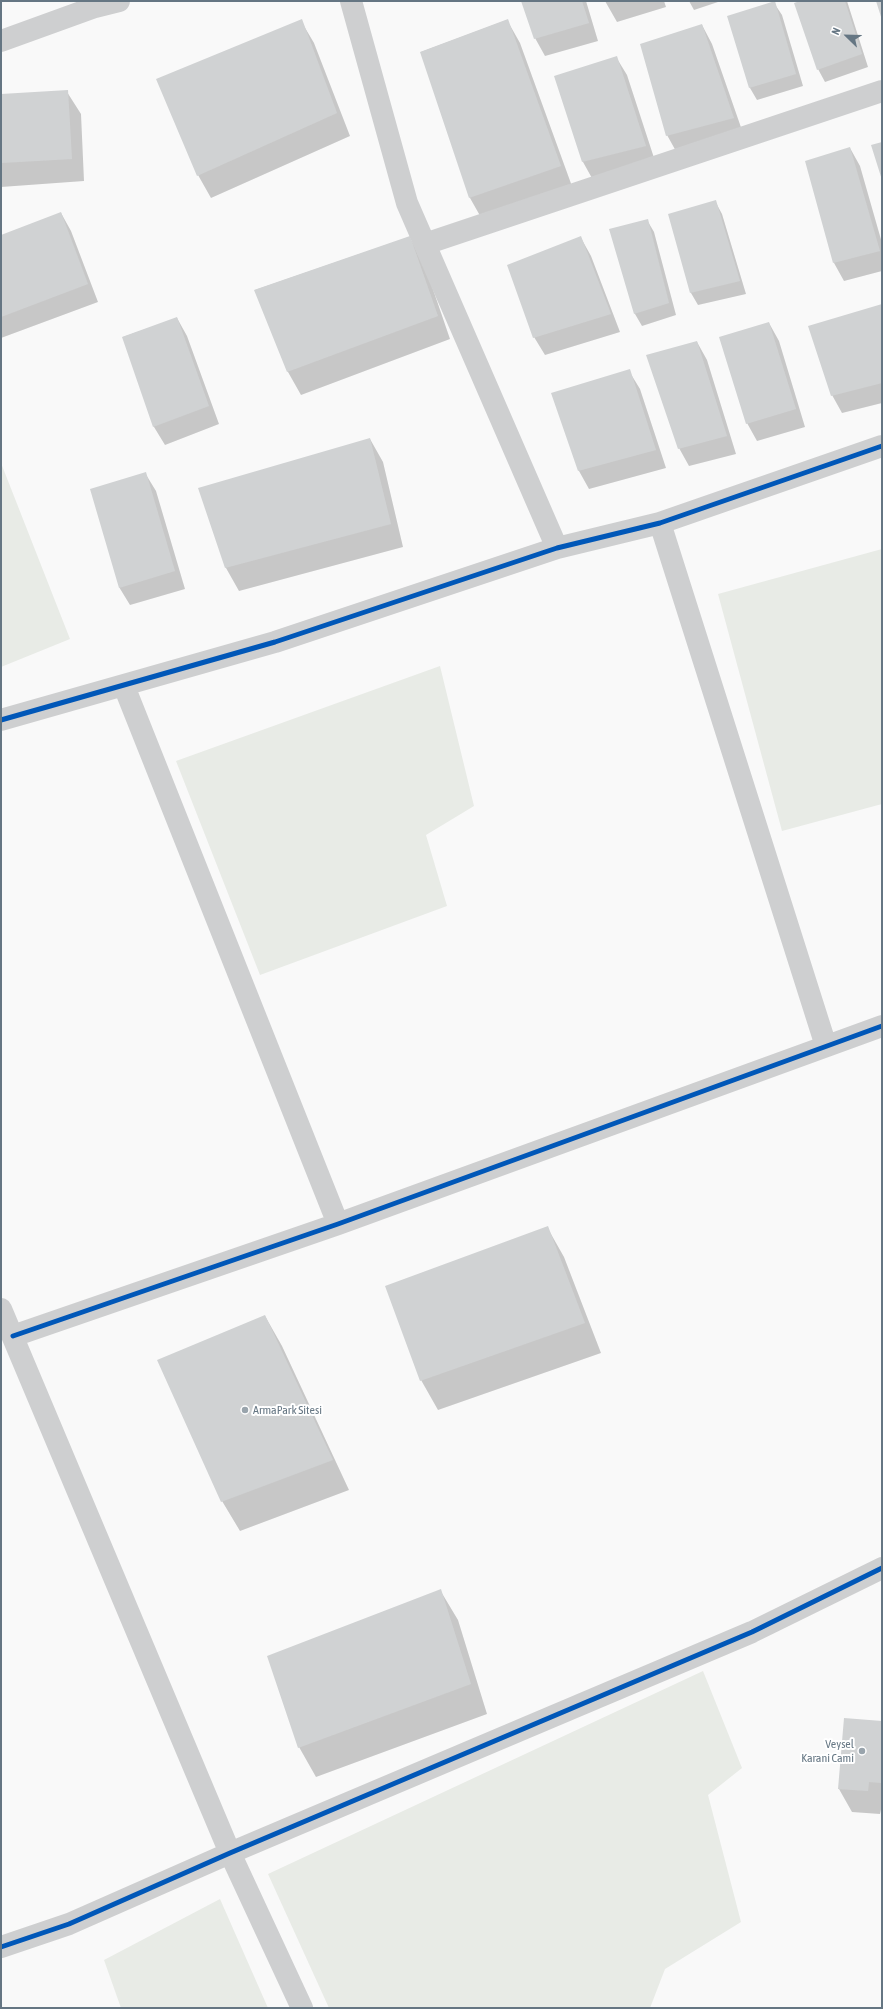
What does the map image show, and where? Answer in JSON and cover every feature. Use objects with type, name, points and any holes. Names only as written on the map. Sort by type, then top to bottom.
[{"type":"street","points":[[1,41],[119,1]]},
{"type":"street","points":[[350,1],[407,203],[557,548]]},
{"type":"street","points":[[425,244],[882,91]]},
{"type":"street","points":[[1,720],[275,642],[557,548],[660,523],[882,446]]},
{"type":"street","points":[[660,523],[826,1046]]},
{"type":"street","points":[[124,686],[338,1224]]},
{"type":"street","points":[[14,1336],[338,1224],[882,1026]]},
{"type":"street","points":[[1,1309],[14,1336],[230,1853],[302,2008]]},
{"type":"street","points":[[1,1947],[69,1924],[230,1853],[752,1632],[882,1568]]},
{"type":"shaded area","points":[[1,463],[70,639],[1,667]]},
{"type":"shaded area","points":[[882,549],[882,804],[782,831],[718,594]]},
{"type":"shaded area","points":[[440,666],[474,806],[426,835],[447,906],[260,975],[176,761]]},
{"type":"shaded area","points":[[703,1671],[742,1768],[708,1795],[741,1922],[665,1969],[650,2008],[329,2008],[268,1874]]},
{"type":"shaded area","points":[[220,1899],[268,2008],[121,2008],[104,1960]]},
{"type":"building","points":[[521,1],[582,1],[589,23],[534,39]]},
{"type":"building","points":[[775,1],[796,74],[749,88],[727,16]]},
{"type":"building","points":[[800,1],[845,1],[862,54],[817,70],[794,3]]},
{"type":"building","points":[[876,1],[882,1],[882,20]]},
{"type":"building","points":[[302,19],[337,113],[197,176],[156,79]]},
{"type":"building","points":[[508,19],[561,166],[469,198],[420,52]]},
{"type":"building","points":[[702,24],[734,118],[666,136],[640,44]]},
{"type":"building","points":[[617,56],[646,146],[582,162],[554,76]]},
{"type":"building","points":[[68,90],[72,159],[1,163],[1,94]]},
{"type":"building","points":[[882,142],[882,180],[871,145]]},
{"type":"building","points":[[850,147],[880,251],[833,263],[805,161]]},
{"type":"building","points":[[716,200],[740,281],[690,293],[668,214]]},
{"type":"building","points":[[61,212],[88,284],[1,317],[1,235]]},
{"type":"building","points":[[648,219],[669,303],[634,314],[609,229]]},
{"type":"building","points":[[410,236],[438,316],[287,372],[254,290]]},
{"type":"building","points":[[581,236],[611,314],[533,338],[507,265]]},
{"type":"building","points":[[882,304],[882,383],[831,396],[808,326]]},
{"type":"building","points":[[177,317],[209,406],[153,427],[122,337]]},
{"type":"building","points":[[769,322],[796,409],[746,424],[719,337]]},
{"type":"building","points":[[697,341],[727,436],[678,449],[646,355]]},
{"type":"building","points":[[630,369],[656,450],[578,471],[551,393]]},
{"type":"building","points":[[370,438],[391,524],[225,568],[198,488]]},
{"type":"building","points":[[146,472],[175,571],[119,588],[90,489]]},
{"type":"building","points":[[548,1226],[585,1323],[420,1381],[385,1286]]},
{"type":"building","name":"ArmaPark Sitesi","points":[[265,1315],[333,1460],[221,1502],[157,1360]]},
{"type":"building","points":[[441,1589],[471,1684],[298,1748],[267,1656]]},
{"type":"building","name":"Veysel Karani Cami","points":[[844,1718],[882,1721],[882,1783],[869,1782],[868,1791],[838,1789]]},
{"type":"cycle path","points":[[1,720],[275,642],[557,548],[660,523],[882,446]]},
{"type":"cycle path","points":[[13,1336],[338,1224],[882,1026]]},
{"type":"cycle path","points":[[1,1947],[69,1924],[230,1853],[752,1632],[882,1568]]},
{"type":"place","name":"ArmaPark Sitesi","points":[[245,1410]]},
{"type":"place","name":"Veysel Karani Cami","points":[[862,1751]]}]
